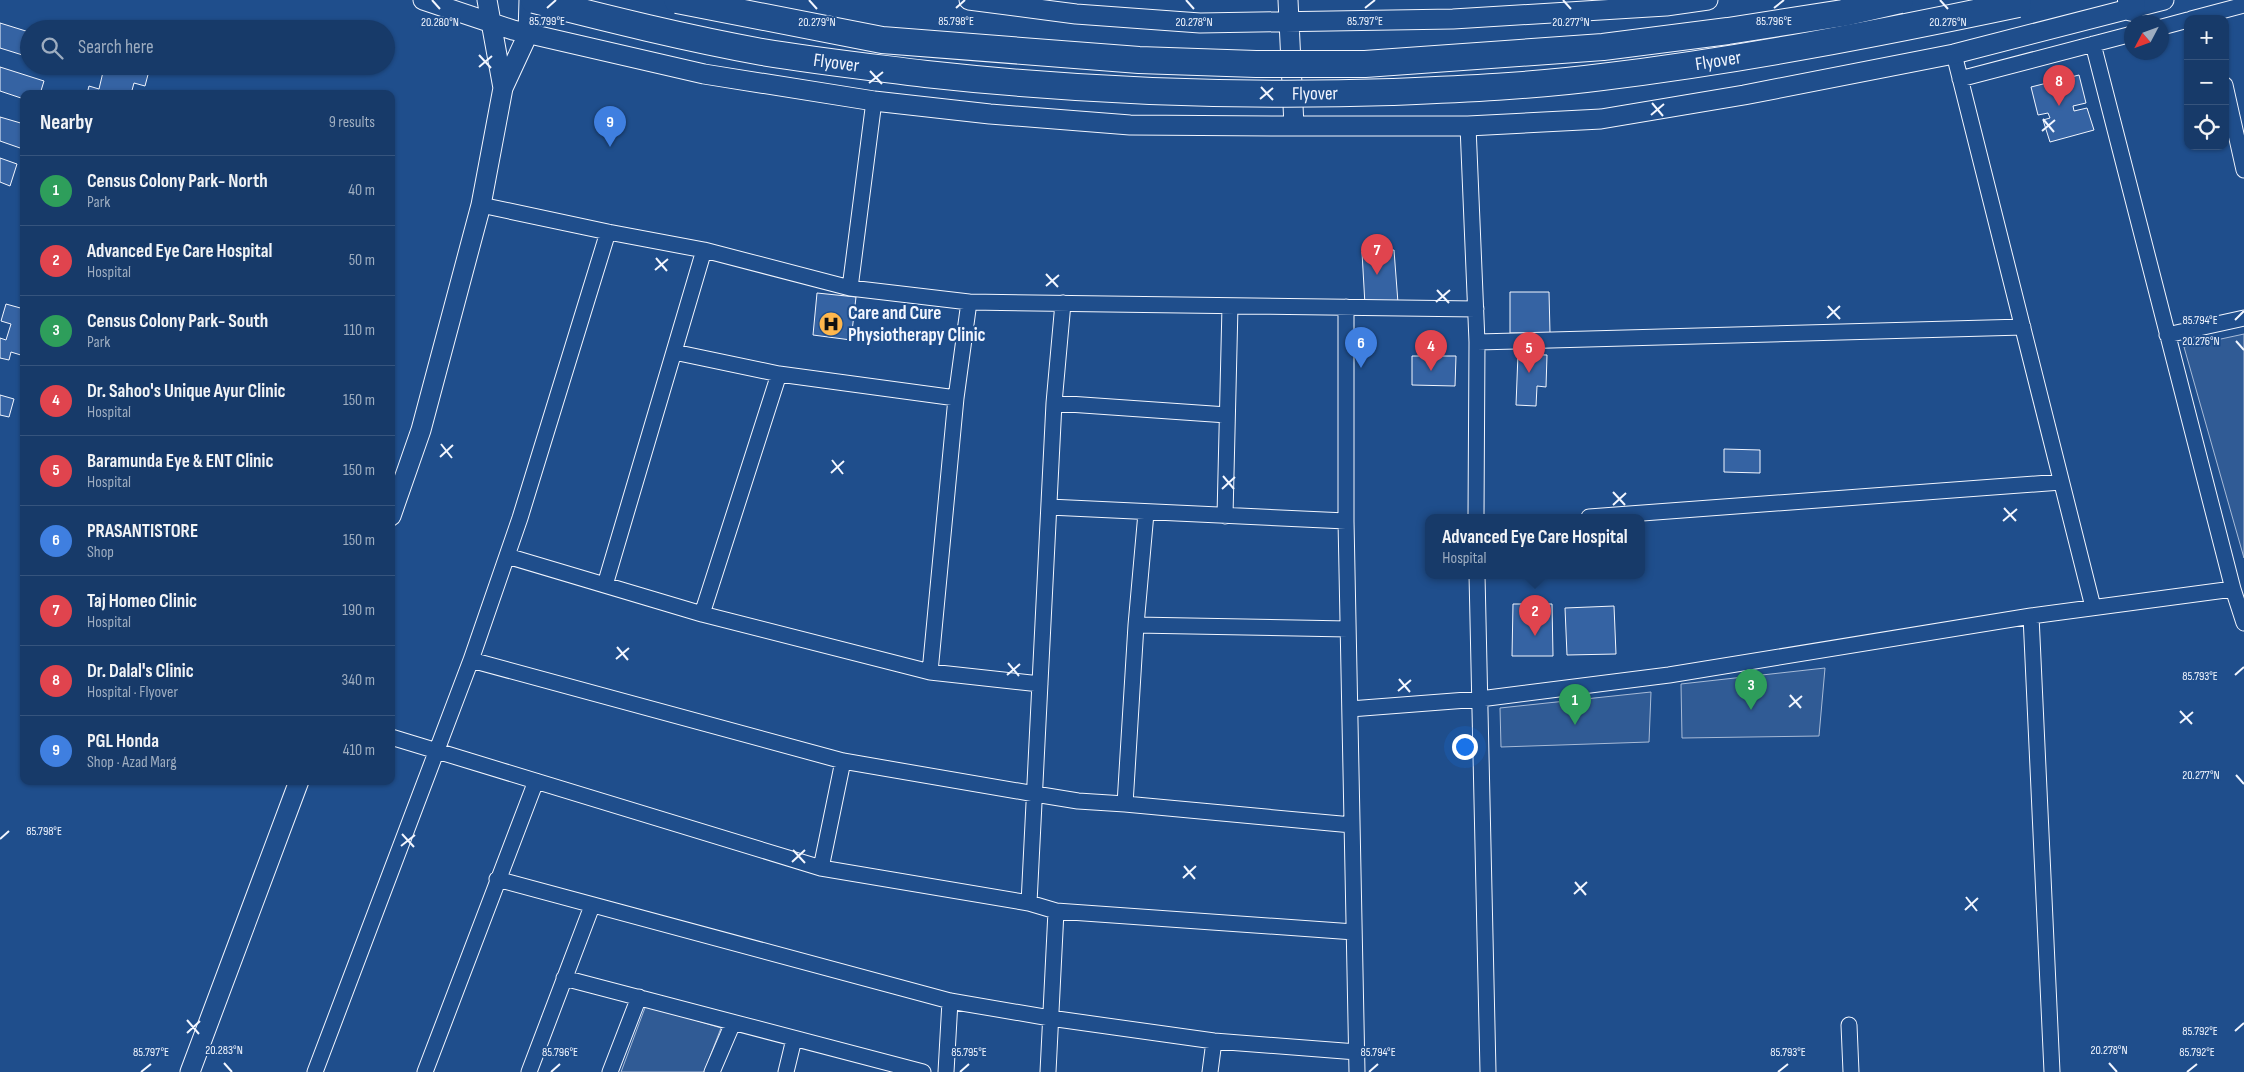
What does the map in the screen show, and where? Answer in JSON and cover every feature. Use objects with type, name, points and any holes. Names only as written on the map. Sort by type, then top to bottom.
[{"type":"highway","name":"Flyover","points":[[534,0],[616,21],[762,52],[872,68],[1002,82],[1132,91],[1245,94],[1469,89],[1600,78],[1723,60],[2026,2]]},
{"type":"highway","name":"Flyover","points":[[676,0],[882,40],[1139,60],[1256,64],[1365,64],[1603,47],[1833,14],[1900,0]]},
{"type":"street","points":[[424,0],[528,34],[704,74],[874,101],[990,114],[1130,125],[1294,126],[1468,126],[1601,119],[1744,96],[1954,54],[2132,4],[2164,0]]},
{"type":"street","points":[[487,0],[503,88]]},
{"type":"street","points":[[395,505],[421,430],[481,205],[503,88],[528,34],[529,0]]},
{"type":"street","points":[[970,0],[1076,14],[1200,23],[1453,19],[1666,6],[1708,0]]},
{"type":"street","points":[[1288,0],[1294,126]]},
{"type":"street","points":[[2213,15],[2244,5]]},
{"type":"street","points":[[2169,24],[2184,21]]},
{"type":"street","points":[[1960,79],[2124,36]]},
{"type":"street","points":[[2093,44],[2233,589],[2244,623]]},
{"type":"street","points":[[1954,54],[2093,606]]},
{"type":"street","points":[[850,288],[874,101]]},
{"type":"street","points":[[2229,103],[2244,170]]},
{"type":"street","points":[[1468,126],[1478,342],[1476,514]]},
{"type":"street","points":[[481,205],[704,250],[850,288],[969,302],[1476,309]]},
{"type":"street","points":[[315,1072],[435,750],[471,660],[520,518],[608,232]]},
{"type":"street","points":[[605,585],[704,250]]},
{"type":"street","points":[[930,672],[956,398],[969,302]]},
{"type":"street","points":[[1030,903],[1054,404],[1063,303]]},
{"type":"street","points":[[1225,516],[1230,306]]},
{"type":"street","points":[[1346,307],[1346,521],[1357,1072]]},
{"type":"street","points":[[2167,335],[2244,318]]},
{"type":"street","points":[[1478,342],[2022,328]]},
{"type":"street","points":[[674,352],[779,374],[956,398]]},
{"type":"street","points":[[702,614],[779,374]]},
{"type":"street","points":[[1054,404],[1227,415]]},
{"type":"street","points":[[1629,514],[2061,482]]},
{"type":"street","points":[[1049,507],[1346,521]]},
{"type":"street","points":[[1126,804],[1136,625],[1146,513]]},
{"type":"street","points":[[507,556],[702,614],[930,672],[1040,684]]},
{"type":"street","points":[[1477,579],[1488,1072]]},
{"type":"street","points":[[1350,709],[1480,699],[1669,675],[2093,606],[2233,589]]},
{"type":"street","points":[[2031,616],[2052,1072]]},
{"type":"street","points":[[1136,625],[1348,629]]},
{"type":"street","points":[[471,660],[843,761],[1078,801],[1352,825]]},
{"type":"street","points":[[395,738],[821,868],[1030,903],[1056,910],[1354,932]]},
{"type":"street","points":[[821,868],[843,761]]},
{"type":"street","points":[[425,1072],[497,879],[536,781]]},
{"type":"street","points":[[190,1072],[298,785]]},
{"type":"street","points":[[497,879],[950,1001],[1214,1042],[1356,1052]]},
{"type":"street","points":[[529,1072],[592,906]]},
{"type":"street","points":[[1048,1072],[1056,910]]},
{"type":"street","points":[[564,978],[794,1039],[868,1065],[923,1072]]},
{"type":"street","points":[[610,1072],[639,997]]},
{"type":"street","points":[[946,1072],[950,1001]]},
{"type":"street","points":[[712,1072],[733,1023]]},
{"type":"street","points":[[1849,1024],[1851,1072]]},
{"type":"street","points":[[786,1072],[794,1039]]},
{"type":"street","points":[[1210,1072],[1214,1042]]},
{"type":"shaded area","points":[[2244,334],[2244,558],[2184,347]]},
{"type":"shaded area","points":[[1825,668],[1819,736],[1682,738],[1681,684]]},
{"type":"shaded area","points":[[1651,692],[1649,742],[1501,747],[1500,708]]},
{"type":"shaded area","points":[[646,1005],[721,1028],[704,1072],[621,1072]]},
{"type":"building","points":[[0,23],[20,29],[20,54],[0,48]]},
{"type":"building","points":[[0,67],[20,73],[20,75],[44,81],[41,90],[20,90],[20,98],[0,91]]},
{"type":"building","points":[[102,75],[148,75],[145,86],[134,83],[132,90],[88,90],[89,86],[99,89]]},
{"type":"building","points":[[2079,75],[2086,103],[2073,106],[2074,111],[2087,108],[2094,130],[2050,142],[2043,120],[2050,118],[2048,113],[2038,115],[2031,87]]},
{"type":"building","points":[[0,117],[20,123],[20,148],[0,141]]},
{"type":"building","points":[[0,158],[17,164],[10,186],[0,182]]},
{"type":"building","points":[[1394,250],[1398,303],[1365,305],[1362,252]]},
{"type":"building","points":[[1510,292],[1549,292],[1550,333],[1510,333]]},
{"type":"building","points":[[817,293],[856,297],[851,340],[813,335]]},
{"type":"building","points":[[6,304],[20,308],[20,355],[11,352],[9,360],[0,358],[0,338],[6,340],[11,324],[1,321]]},
{"type":"building","points":[[1518,354],[1547,355],[1546,387],[1537,386],[1536,406],[1516,405]]},
{"type":"building","points":[[1412,356],[1456,356],[1455,386],[1412,385]]},
{"type":"building","points":[[0,395],[14,399],[9,417],[0,415]]},
{"type":"building","points":[[1724,449],[1760,450],[1760,473],[1724,472]]},
{"type":"building","points":[[1513,604],[1552,604],[1553,656],[1512,656]]},
{"type":"building","points":[[1614,606],[1616,654],[1567,655],[1565,608]]},
{"type":"place","name":"Dr. Dalal's Clinic","points":[[2059,106]]},
{"type":"place","name":"PGL Honda","points":[[610,147]]},
{"type":"place","name":"Taj Homeo Clinic","points":[[1377,275]]},
{"type":"place","name":"Care and Cure Physiotherapy Clinic","points":[[831,324]]},
{"type":"place","name":"PRASANTISTORE","points":[[1361,368]]},
{"type":"place","name":"Dr. Sahoo's Unique Ayur Clinic","points":[[1431,371]]},
{"type":"place","name":"Baramunda Eye & ENT Clinic","points":[[1529,373]]},
{"type":"place","name":"Advanced Eye Care Hospital","points":[[1535,636]]},
{"type":"place","name":"Census Colony Park- South","points":[[1751,710]]},
{"type":"place","name":"Census Colony Park- North","points":[[1575,725]]}]
